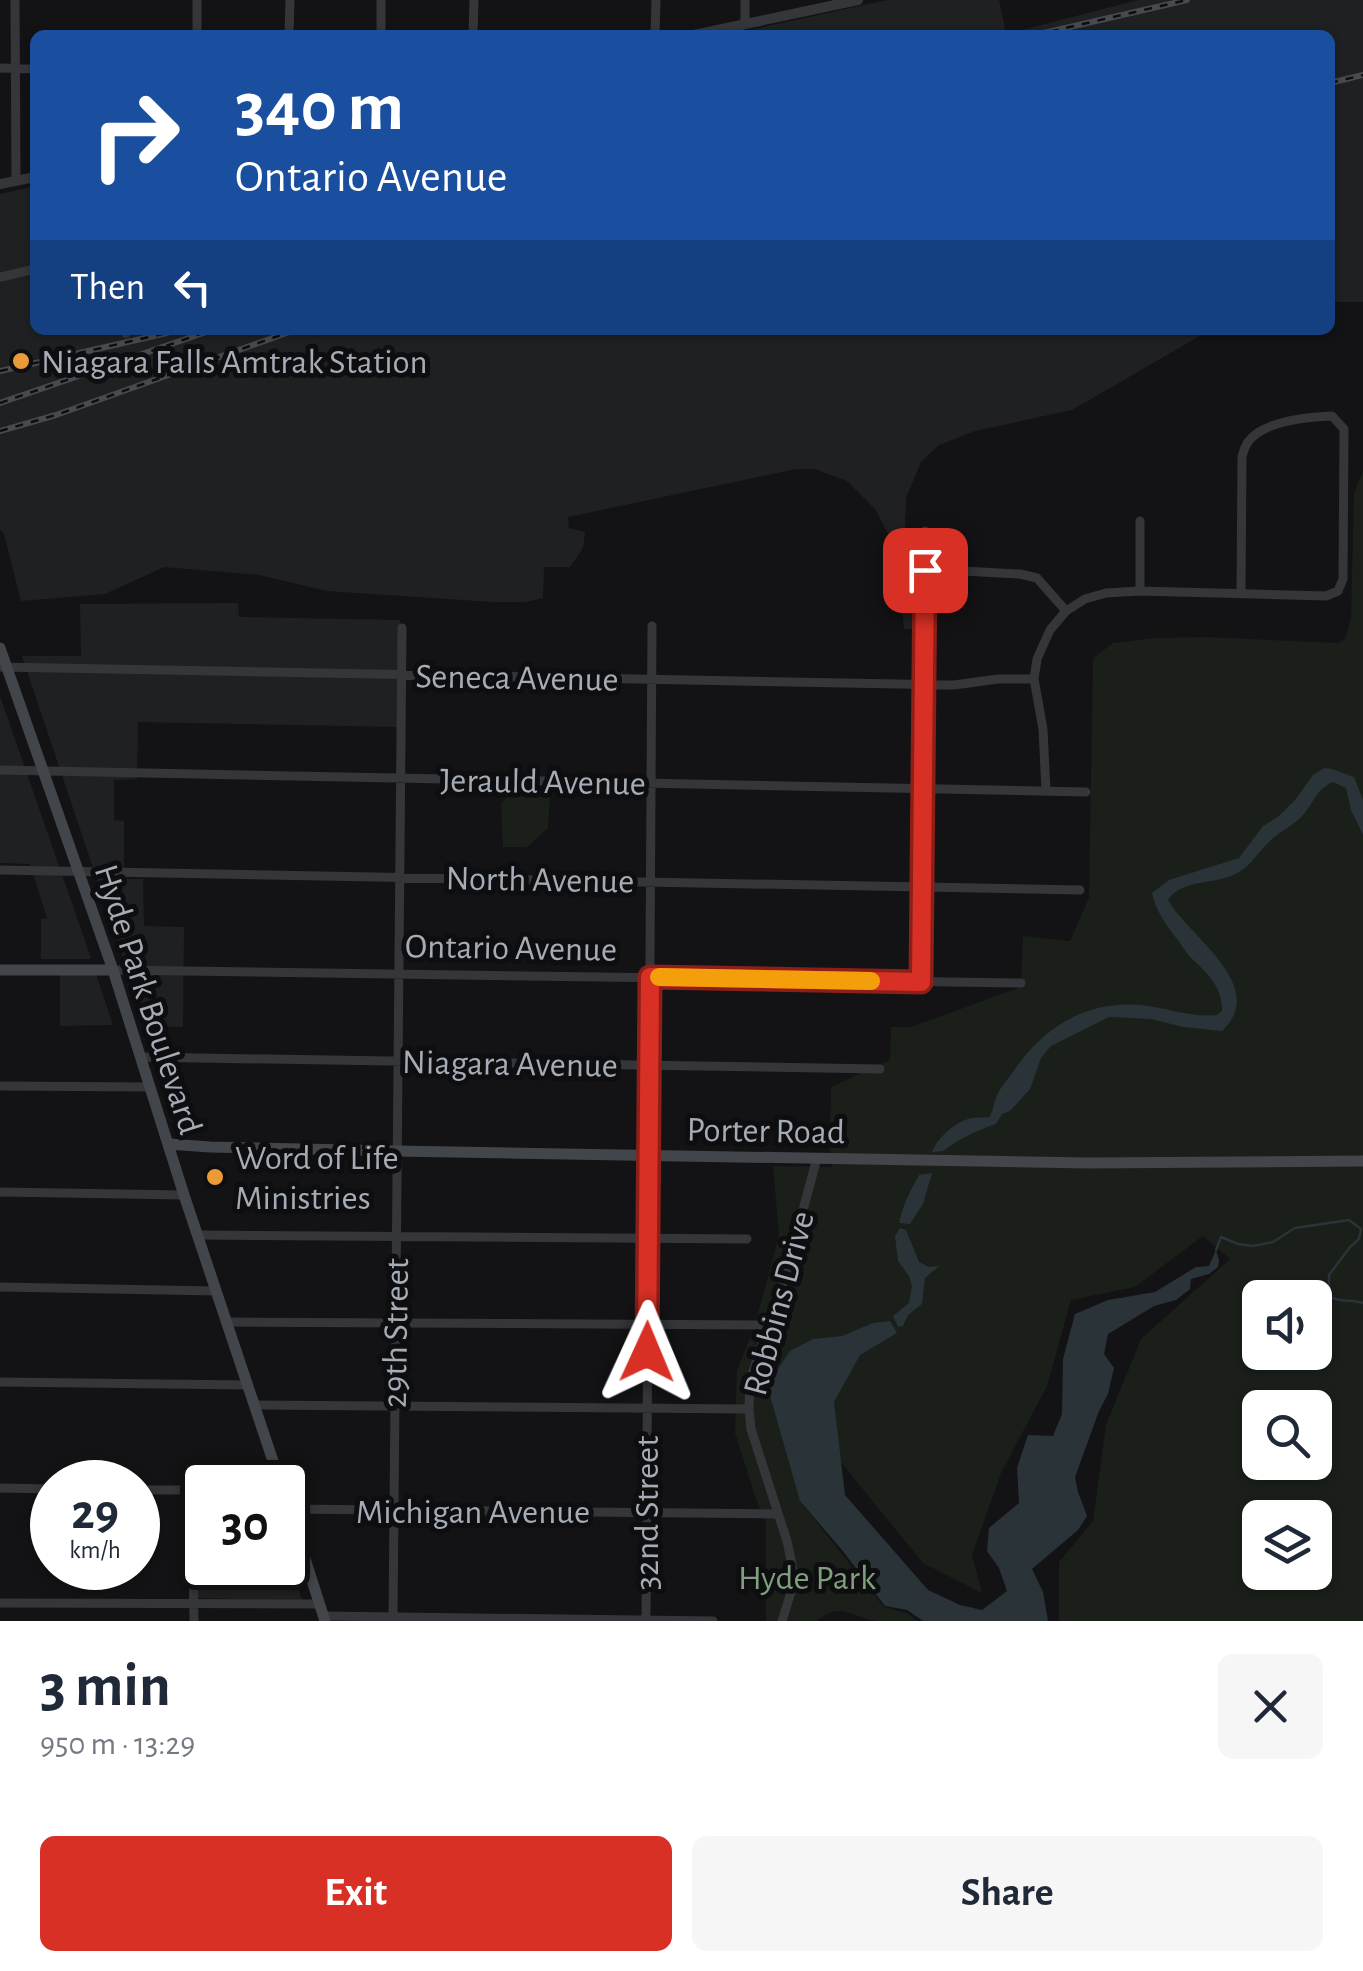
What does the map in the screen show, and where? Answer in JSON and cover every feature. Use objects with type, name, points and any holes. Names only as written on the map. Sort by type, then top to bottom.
[{"type":"main road","name":"Hyde Park Boulevard","points":[[0,648],[3,667],[112,970],[272,1460]]},
{"type":"main road","name":"Ontario Avenue","points":[[0,970],[112,970]]},
{"type":"main road","name":"Porter Road","points":[[168,1144],[1088,1163],[1363,1161]]},
{"type":"main road","points":[[310,1577],[322,1614]]},
{"type":"street","points":[[16,0],[16,180]]},
{"type":"street","points":[[196,0],[196,30]]},
{"type":"street","points":[[289,30],[290,0]]},
{"type":"street","points":[[381,0],[381,30]]},
{"type":"street","points":[[474,0],[474,30]]},
{"type":"street","points":[[655,30],[656,0]]},
{"type":"street","points":[[745,24],[746,0]]},
{"type":"street","points":[[717,30],[858,0]]},
{"type":"street","points":[[0,68],[30,69]]},
{"type":"street","points":[[0,184],[30,178]]},
{"type":"street","points":[[1,277],[30,271]]},
{"type":"street","points":[[1046,791],[1043,729],[1034,679],[1037,659],[1050,630],[1066,610],[1106,592],[1326,596],[1338,591],[1343,579],[1344,429],[1332,416],[1282,424],[1258,432],[1246,444],[1242,458],[1241,593]]},
{"type":"street","points":[[1140,522],[1140,591]]},
{"type":"street","points":[[921,982],[926,531]]},
{"type":"street","points":[[925,570],[1037,578],[1066,610]]},
{"type":"street","name":"32nd Street","points":[[646,1620],[652,626]]},
{"type":"street","name":"29th Street","points":[[393,1618],[402,628]]},
{"type":"street","name":"Seneca Avenue","points":[[3,667],[923,684],[1034,679]]},
{"type":"street","name":"Jerauld Avenue","points":[[0,770],[1086,792]]},
{"type":"street","name":"North Avenue","points":[[0,870],[1080,890]]},
{"type":"street","name":"Ontario Avenue","points":[[112,970],[1021,983]]},
{"type":"street","name":"Niagara Avenue","points":[[140,1057],[880,1069]]},
{"type":"street","points":[[0,1086],[150,1087]]},
{"type":"street","name":"Robbins Drive","points":[[782,1621],[796,1579],[751,1429],[750,1380],[786,1272],[817,1158]]},
{"type":"street","points":[[0,1192],[184,1195]]},
{"type":"street","points":[[197,1235],[747,1239]]},
{"type":"street","points":[[0,1287],[216,1291]]},
{"type":"street","points":[[228,1322],[768,1325]]},
{"type":"street","points":[[0,1382],[247,1385]]},
{"type":"street","points":[[254,1406],[749,1409]]},
{"type":"street","points":[[0,1488],[30,1489]]},
{"type":"street","name":"Michigan Avenue","points":[[310,1509],[777,1514]]},
{"type":"street","points":[[194,1590],[194,1621]]},
{"type":"street","points":[[0,1603],[194,1604],[393,1618],[713,1621]]},
{"type":"shaded area","points":[[887,0],[999,0],[1005,30],[750,30]]},
{"type":"shaded area","points":[[1138,0],[1363,0],[1363,302],[1335,302],[1335,30],[1022,30]]},
{"type":"shaded area","points":[[30,187],[30,335],[1201,335],[1072,410],[975,431],[939,445],[921,462],[906,498],[913,629],[904,629],[899,573],[891,539],[875,509],[847,481],[815,469],[796,469],[568,517],[569,528],[585,532],[583,548],[570,567],[544,567],[543,598],[526,602],[327,591],[259,575],[164,567],[105,594],[21,601],[0,529],[0,194]]},
{"type":"shaded area","points":[[238,603],[239,617],[400,620],[399,727],[138,722],[137,779],[114,780],[114,820],[124,821],[124,879],[143,879],[144,926],[184,927],[183,1027],[146,1026],[22,656],[81,656],[80,604]]},
{"type":"shaded area","points":[[0,696],[90,959],[41,959],[41,919],[47,918],[30,864],[0,863]]},
{"type":"shaded area","points":[[1324,768],[1354,777],[1363,800],[1363,835],[1346,788],[1333,782],[1243,869],[1231,876],[1182,888],[1168,900],[1231,979],[1237,997],[1234,1014],[1222,1031],[1151,1019],[1109,1017],[1051,1046],[1041,1058],[1030,1089],[996,1124],[944,1151],[932,1152],[943,1135],[960,1122],[990,1117],[999,1091],[1027,1054],[1068,1019],[1121,1005],[1198,1015],[1217,1015],[1222,1011],[1216,987],[1167,925],[1152,893],[1169,880],[1239,858],[1263,826],[1279,816],[1313,775]]},
{"type":"shaded area","points":[[60,974],[96,974],[113,1025],[60,1026]]},
{"type":"shaded area","points":[[932,1173],[923,1204],[910,1224],[899,1223],[919,1175]]},
{"type":"shaded area","points":[[900,1228],[906,1230],[919,1262],[939,1266],[925,1278],[922,1304],[898,1327],[893,1316],[909,1303],[912,1286],[898,1261],[895,1236]]},
{"type":"shaded area","points":[[1216,1250],[1218,1267],[1191,1279],[1190,1289],[1176,1300],[1154,1306],[1108,1334],[1104,1354],[1114,1368],[1108,1394],[1075,1477],[1087,1516],[1078,1530],[1032,1569],[1043,1592],[1048,1621],[923,1621],[907,1610],[885,1606],[800,1501],[767,1385],[790,1351],[813,1339],[842,1336],[873,1323],[890,1321],[897,1333],[860,1355],[834,1402],[845,1495],[928,1590],[982,1610],[1007,1591],[999,1568],[987,1551],[989,1528],[1019,1503],[1017,1468],[1028,1435],[1053,1436],[1062,1414],[1063,1359],[1075,1314],[1108,1300],[1155,1292],[1196,1267],[1209,1266]]},
{"type":"shaded area","points":[[196,1590],[299,1590],[302,1600],[196,1598]]},
{"type":"green space","name":"Hyde Park","points":[[1363,471],[1363,1621],[1059,1621],[1059,1562],[1093,1521],[1106,1425],[1141,1339],[1230,1259],[1203,1236],[1135,1287],[1071,1300],[1047,1386],[1001,1473],[972,1555],[982,1593],[923,1563],[822,1439],[800,1501],[884,1607],[907,1613],[918,1621],[877,1621],[840,1611],[817,1621],[766,1621],[766,1521],[735,1433],[737,1370],[754,1328],[779,1236],[773,1166],[832,1167],[831,1087],[890,1060],[891,1027],[911,1027],[1021,987],[1023,936],[1070,941],[1089,898],[1093,658],[1113,643],[1156,638],[1338,643],[1345,639],[1351,619],[1354,493]]},
{"type":"green space","points":[[509,794],[550,795],[548,828],[527,847],[503,847],[501,805]]},
{"type":"waterway","points":[[1216,1250],[1221,1237],[1253,1246],[1273,1242],[1295,1228],[1349,1220],[1361,1229],[1359,1239],[1329,1275],[1329,1296],[1363,1303]]},
{"type":"railway","points":[[1057,30],[1187,0]]},
{"type":"railway","points":[[1335,82],[1363,75]]},
{"type":"railway","points":[[0,371],[158,335]]},
{"type":"railway","points":[[0,403],[197,335]]},
{"type":"railway","points":[[0,431],[281,335]]},
{"type":"slow traffic","points":[[659,977],[871,981]]},
{"type":"place","name":"Niagara Falls Amtrak Station","points":[[21,361]]},
{"type":"place","name":"Word of Life Ministries","points":[[215,1177]]},
{"type":"route","points":[[647,1352],[650,977],[921,982],[925,570]]}]
